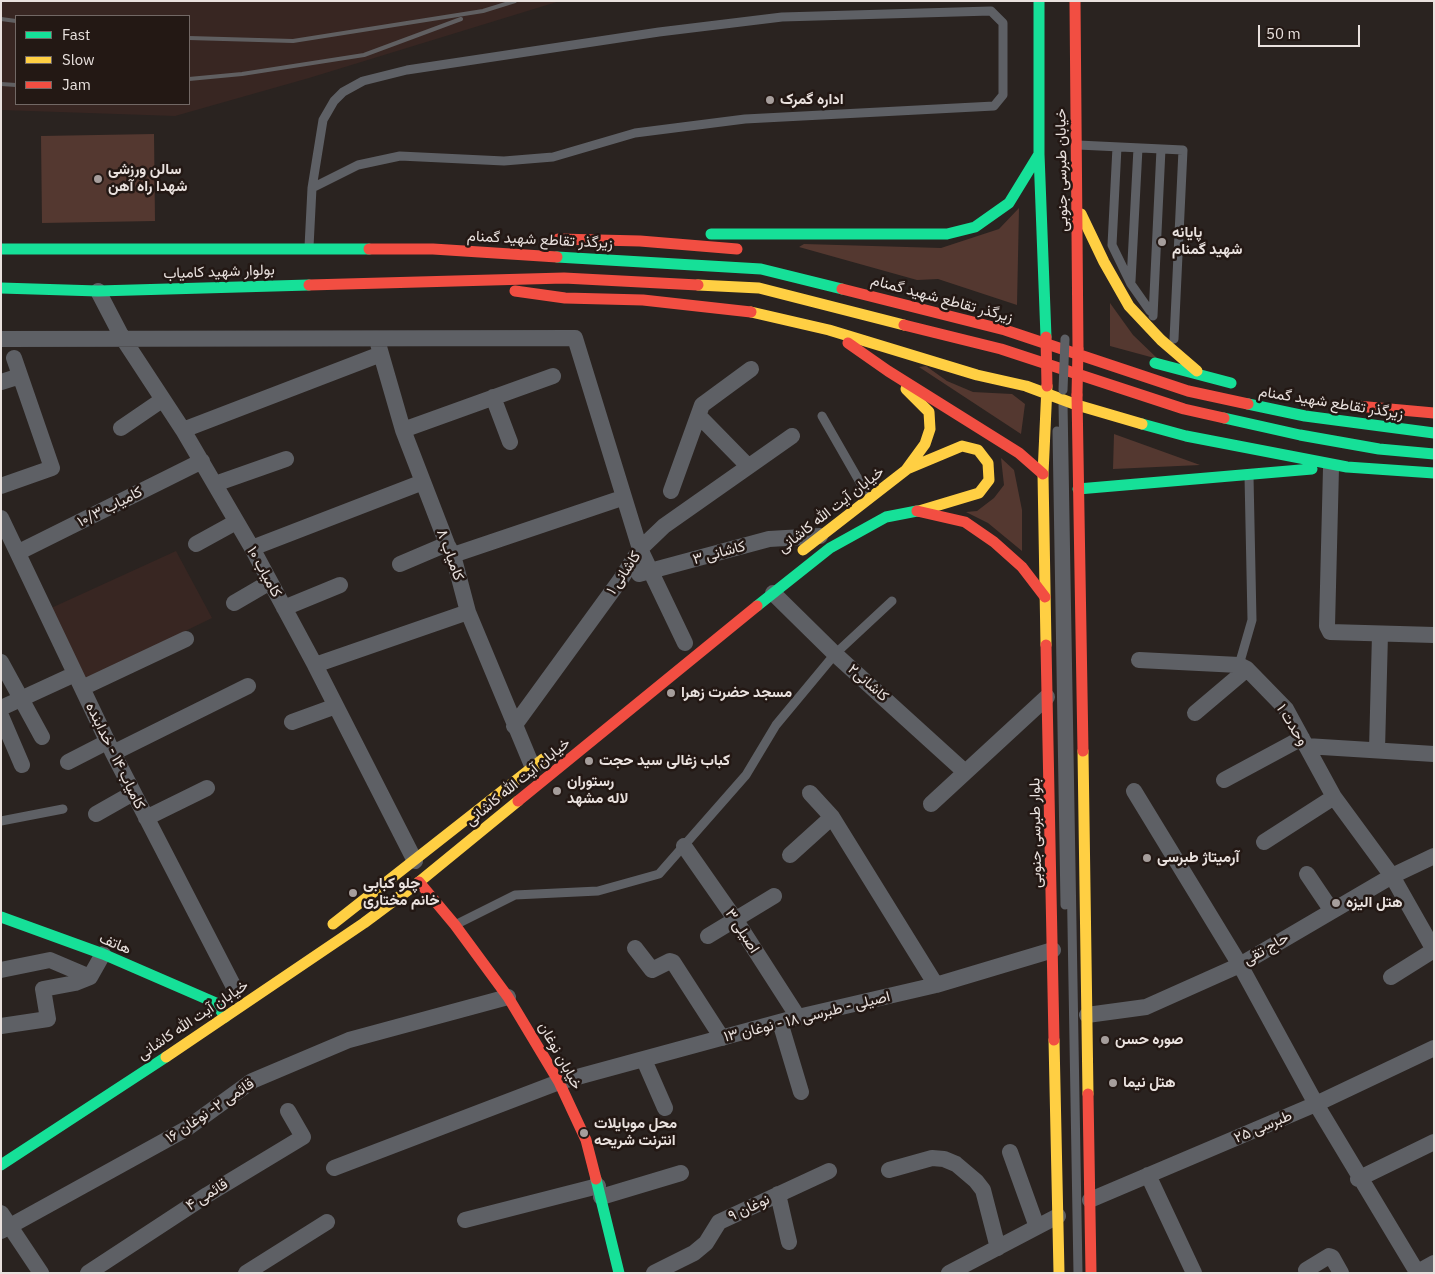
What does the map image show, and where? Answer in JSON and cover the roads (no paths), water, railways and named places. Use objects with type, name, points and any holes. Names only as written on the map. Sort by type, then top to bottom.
[{"type":"main road","name":"خیابان طبرسی جنوبی","points":[[1039,1],[1039,154],[1043,329],[1056,392]]},
{"type":"main road","name":"خیابان طبرسی جنوبی","points":[[1075,1],[1077,206],[1081,343],[1077,400]]},
{"type":"main road","points":[[640,241],[704,234],[947,234],[975,227],[1009,203],[1039,154]]},
{"type":"main road","points":[[1077,206],[1104,262],[1129,306],[1161,340],[1204,376]]},
{"type":"main road","points":[[550,240],[640,241],[753,251]]},
{"type":"main road","points":[[433,249],[521,242]]},
{"type":"main road","name":"بولوار شهید کامیاب","points":[[1,248],[433,249]]},
{"type":"main road","name":"زیرگذر تقاطع شهید گمنام","points":[[433,249],[761,269],[1004,330],[1188,391],[1305,416],[1384,428],[1434,433]]},
{"type":"main road","points":[[438,281],[564,278],[759,288],[1001,349],[1184,410],[1380,449],[1434,454]]},
{"type":"main road","points":[[438,281],[565,298],[643,300],[755,313],[829,330],[977,375],[1056,392],[1186,436],[1339,467],[1434,473]]},
{"type":"main road","name":"بولوار شهید کامیاب","points":[[1,288],[98,291],[438,281]]},
{"type":"main road","points":[[1043,329],[1081,343]]},
{"type":"main road","points":[[829,330],[888,371],[1019,453],[1042,474]]},
{"type":"main road","points":[[1139,359],[1238,385]]},
{"type":"main road","name":"خیابان آیت الله کاشانی","points":[[790,560],[906,470],[925,444],[930,429],[929,412],[888,371]]},
{"type":"main road","name":"بلوار طبرسی جنوبی","points":[[1056,392],[1042,474],[1059,1273]]},
{"type":"main road","points":[[1077,400],[1091,1273]]},
{"type":"main road","points":[[1348,405],[1385,410],[1434,413]]},
{"type":"main road","points":[[906,470],[962,446],[978,450],[988,463],[989,480],[979,493],[918,511]]},
{"type":"main road","points":[[1078,489],[1339,467]]},
{"type":"main road","name":"خیابان آیت الله کاشانی","points":[[1,1165],[30,1148],[364,923],[419,882],[773,594],[838,544],[886,517],[918,511],[965,522],[994,542],[1022,567],[1045,597]]},
{"type":"main road","name":"خیابان آیت الله کاشانی","points":[[322,932],[354,910],[556,749]]},
{"type":"main road","name":"خیابان نوغان","points":[[419,882],[455,925],[508,997],[559,1082],[586,1140],[619,1273]]},
{"type":"main road","name":"هاتف","points":[[1,917],[103,954],[212,1006]]},
{"type":"main road","name":"خیابان آیت الله کاشانی","points":[[212,1006],[240,988]]},
{"type":"main road","points":[[212,1006],[225,1016]]},
{"type":"street","name":"کامیاب ۱۰","points":[[98,291],[122,337],[183,430],[252,548],[336,706],[415,861]]},
{"type":"street","points":[[1,339],[122,337],[379,347],[575,338],[622,498],[640,549],[649,572],[685,643]]},
{"type":"street","points":[[183,430],[379,347]]},
{"type":"street","name":"کامیاب ۸","points":[[379,347],[403,430],[450,550],[468,612],[533,768]]},
{"type":"street","points":[[1,486],[52,468],[14,358]]},
{"type":"street","points":[[671,492],[702,405],[751,369]]},
{"type":"street","points":[[1,382],[20,376]]},
{"type":"street","points":[[403,430],[553,376]]},
{"type":"street","points":[[493,397],[510,442]]},
{"type":"street","points":[[121,428],[162,400]]},
{"type":"street","points":[[699,416],[748,466]]},
{"type":"street","name":"کاشانی ۱","points":[[514,726],[621,579],[640,549],[664,526],[792,436]]},
{"type":"street","points":[[215,484],[286,459]]},
{"type":"street","name":"کامیاب ۱۰/۳","points":[[19,552],[202,461]]},
{"type":"street","points":[[1339,467],[1327,626],[1330,632],[1434,635]]},
{"type":"street","points":[[252,548],[423,482]]},
{"type":"street","points":[[400,564],[622,498]]},
{"type":"street","name":"کامیاب ۱۴ - خدابنده","points":[[1,518],[19,552],[110,748],[146,818],[240,988]]},
{"type":"street","points":[[196,544],[236,522]]},
{"type":"street","name":"کاشانی ۳","points":[[621,579],[769,539],[820,536]]},
{"type":"street","points":[[234,603],[270,582]]},
{"type":"street","points":[[284,608],[340,585]]},
{"type":"street","name":"کاشانی۲","points":[[773,594],[835,654],[965,772]]},
{"type":"street","points":[[315,666],[468,612]]},
{"type":"street","points":[[1377,750],[1380,634]]},
{"type":"street","points":[[82,688],[186,640]]},
{"type":"street","points":[[1139,660],[1243,667]]},
{"type":"street","points":[[1,662],[42,737]]},
{"type":"street","points":[[1195,713],[1243,667]]},
{"type":"street","name":"وحدت ۱","points":[[1243,667],[1286,709],[1334,797],[1392,876],[1433,946]]},
{"type":"street","points":[[1,708],[75,674]]},
{"type":"street","points":[[68,762],[110,748],[248,686]]},
{"type":"street","points":[[931,804],[1047,697]]},
{"type":"street","points":[[292,722],[336,706]]},
{"type":"street","points":[[1,716],[22,764]]},
{"type":"street","points":[[1224,780],[1304,742],[1434,754]]},
{"type":"street","points":[[146,818],[207,788]]},
{"type":"street","points":[[1134,791],[1240,965],[1358,1179],[1417,1273],[1434,1263]]},
{"type":"street","points":[[96,814],[134,793]]},
{"type":"street","points":[[810,793],[832,817],[936,985]]},
{"type":"street","points":[[1264,842],[1334,797]]},
{"type":"street","points":[[790,855],[832,817]]},
{"type":"street","name":"اصیلی ۳","points":[[684,846],[735,919],[798,1017]]},
{"type":"street","name":"حاج تقی","points":[[1087,1015],[1146,1007],[1240,965],[1392,876],[1434,856]]},
{"type":"street","points":[[1307,874],[1332,911]]},
{"type":"street","points":[[708,936],[774,896]]},
{"type":"street","points":[[1391,977],[1434,950],[1433,946]]},
{"type":"street","points":[[635,948],[650,969],[656,970],[670,961],[676,964],[722,1038]]},
{"type":"street","name":"اصیلی - طبرسی ۱۸ - نوغان ۱۳","points":[[334,1168],[559,1082],[798,1017],[936,985],[1053,950]]},
{"type":"street","points":[[1,1026],[48,1019],[43,989],[76,983],[90,977],[103,954]]},
{"type":"street","points":[[1,970],[50,960],[90,977]]},
{"type":"street","name":"قائمی ۲- نوغان ۱۶","points":[[4,1224],[186,1129],[252,1081],[349,1040],[508,997]]},
{"type":"street","points":[[780,1022],[801,1092]]},
{"type":"street","name":"طبرسی ۲۵","points":[[1090,1200],[1316,1104],[1434,1048]]},
{"type":"street","points":[[644,1060],[665,1108]]},
{"type":"street","name":"قائمی ۴","points":[[88,1273],[206,1195],[303,1137],[288,1111]]},
{"type":"street","points":[[1358,1179],[1434,1142]]},
{"type":"street","points":[[1010,1152],[1037,1227]]},
{"type":"street","points":[[889,1170],[932,1158],[944,1159],[956,1164],[976,1181],[983,1190],[998,1248]]},
{"type":"street","name":"نوغان ۹","points":[[654,1273],[694,1253],[706,1243],[719,1222],[829,1171]]},
{"type":"street","points":[[465,1220],[681,1173]]},
{"type":"street","points":[[1148,1176],[1194,1273]]},
{"type":"street","points":[[778,1194],[789,1242]]},
{"type":"street","points":[[949,1273],[1058,1216]]},
{"type":"street","points":[[246,1273],[327,1222]]},
{"type":"street","points":[[4,1224],[36,1271]]},
{"type":"street","points":[[1306,1270],[1329,1256],[1332,1257],[1341,1273]]},
{"type":"lane","points":[[309,249],[312,188],[323,120],[334,101],[343,92],[363,81],[408,70],[650,34],[782,17],[991,11],[1003,23],[1003,95],[994,106],[745,120],[635,134],[553,157],[504,161],[400,156],[358,165],[312,188]]},
{"type":"lane","points":[[1076,144],[1183,150],[1174,339]]},
{"type":"lane","points":[[1117,147],[1112,245],[1131,284],[1159,322],[1204,376]]},
{"type":"lane","points":[[1131,284],[1138,148]]},
{"type":"lane","points":[[1159,322],[1161,149]]},
{"type":"lane","points":[[1062,336],[1056,392],[1070,1273]]},
{"type":"lane","points":[[1056,392],[1078,1273]]},
{"type":"lane","points":[[822,416],[869,499]]},
{"type":"lane","points":[[1243,667],[1252,620],[1249,474]]},
{"type":"lane","points":[[455,925],[515,895],[598,891],[659,874],[746,775],[776,726],[835,654],[892,602]]},
{"type":"lane","points":[[1,821],[63,808]]},
{"type":"railway","points":[[190,38],[293,41],[483,11],[515,1]]},
{"type":"railway","points":[[1,19],[15,21]]},
{"type":"railway","points":[[190,79],[242,74],[364,55],[461,19]]},
{"type":"railway","points":[[1,84],[15,85]]},
{"type":"place","name":"اداره گمرک","points":[[770,100]]},
{"type":"place","name":"سالن ورزشی شهدا راه آهن","points":[[98,179]]},
{"type":"place","name":"پایانه شهید گمنام","points":[[1162,242]]},
{"type":"place","name":"مسجد حضرت زهرا","points":[[671,693]]},
{"type":"place","name":"کباب زغالی سید حجت","points":[[589,761]]},
{"type":"place","name":"رستوران لاله مشهد","points":[[557,791]]},
{"type":"place","name":"آرمیتاژ طبرسی","points":[[1147,858]]},
{"type":"place","name":"چلو کبابی خانم مختاری","points":[[353,893]]},
{"type":"place","name":"هتل الیزه","points":[[1336,903]]},
{"type":"place","name":"صوره حسن","points":[[1105,1040]]},
{"type":"place","name":"هتل نیما","points":[[1113,1083]]},
{"type":"place","name":"محل موبايلات انترنت شريحه","points":[[584,1133]]}]
